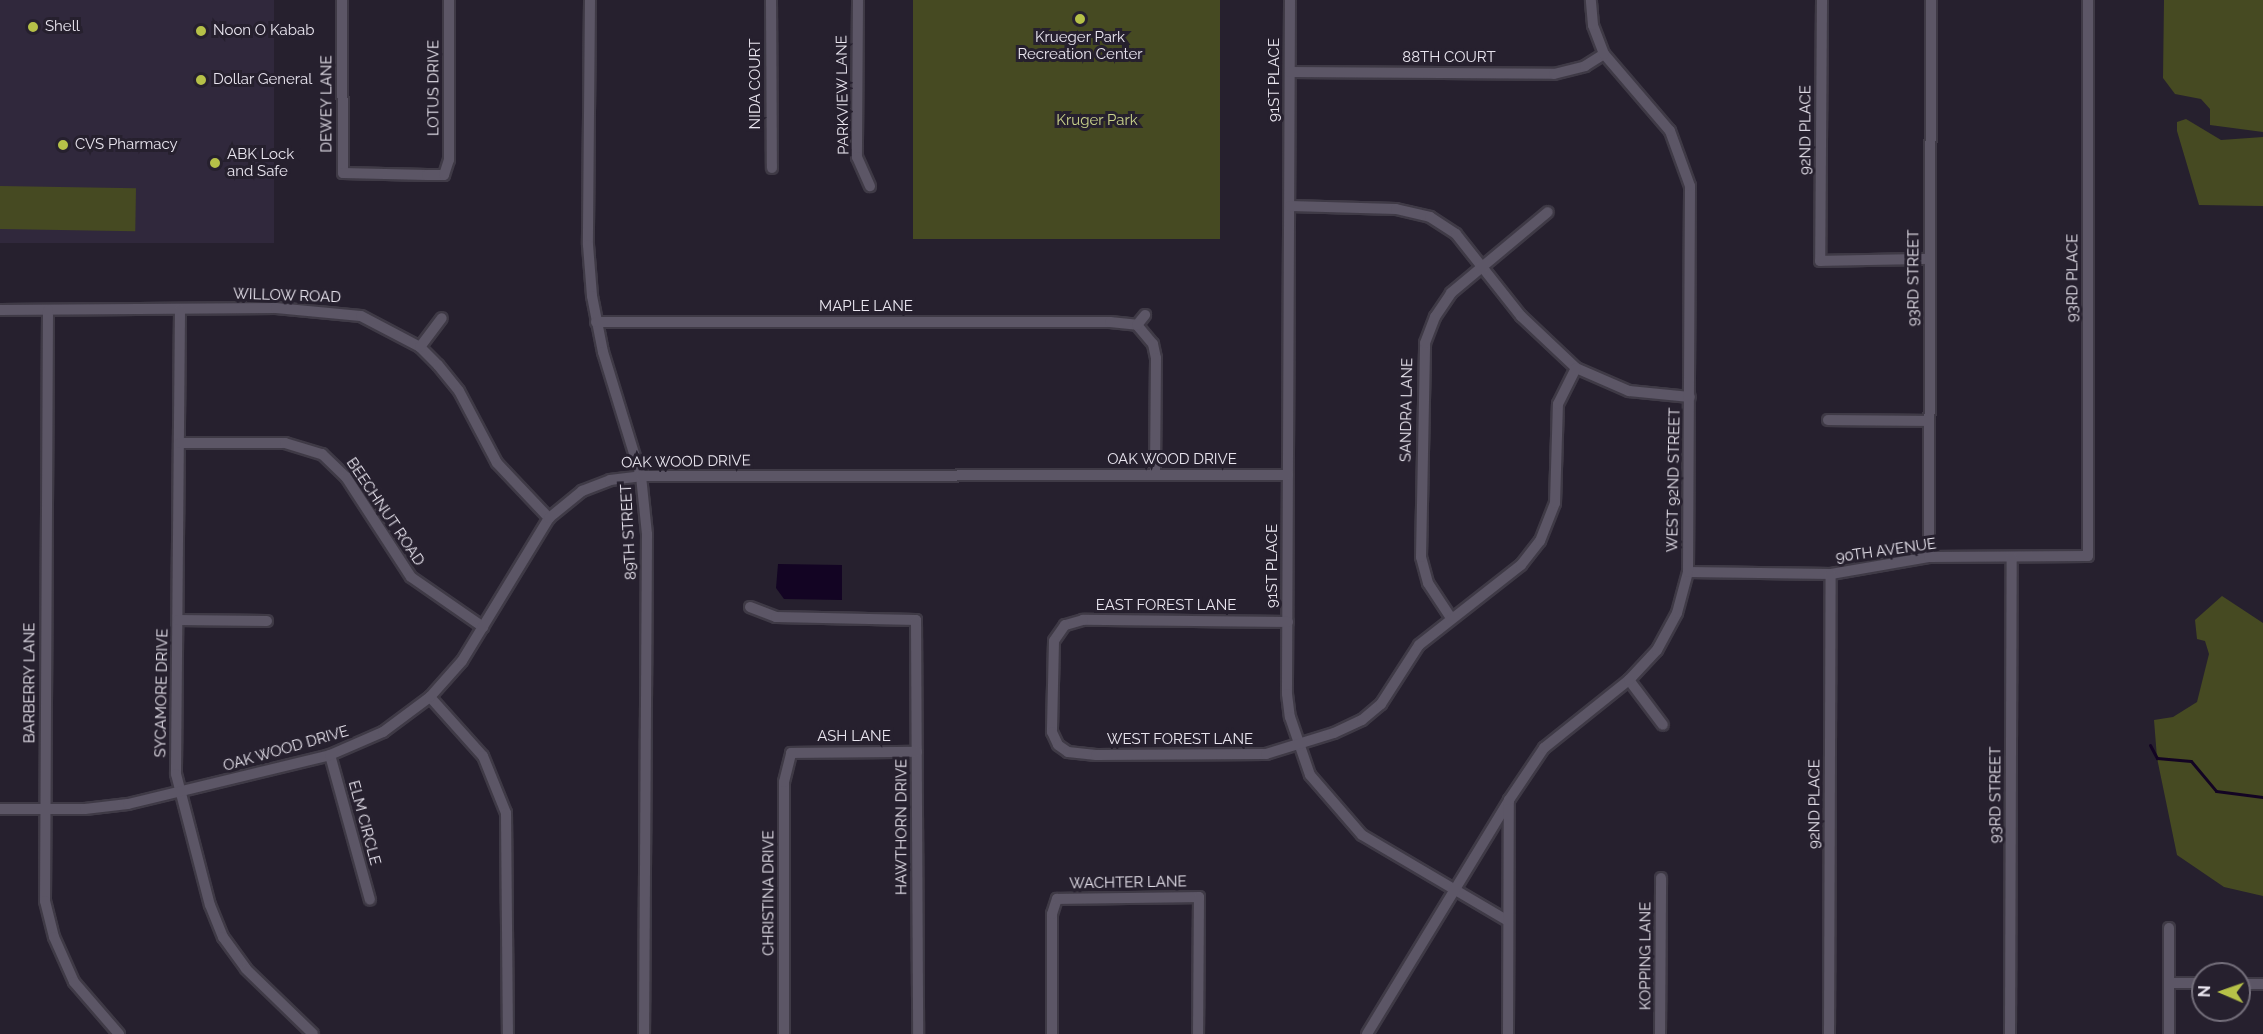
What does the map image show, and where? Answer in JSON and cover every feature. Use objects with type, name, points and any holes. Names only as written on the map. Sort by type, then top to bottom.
[{"type":"street","name":"DEWEY LANE","points":[[342,0],[343,173],[444,175]]},
{"type":"street","name":"LOTUS DRIVE","points":[[444,175],[449,160],[449,0]]},
{"type":"street","name":"89TH STREET","points":[[590,0],[588,245],[596,322],[641,476],[647,549],[645,1034]]},
{"type":"street","name":"NIDA COURT","points":[[771,0],[772,168]]},
{"type":"street","name":"PARKVIEW LANE","points":[[858,0],[857,157],[870,186]]},
{"type":"street","name":"91ST PLACE","points":[[1290,0],[1287,694],[1298,744],[1321,792],[1362,835],[1453,890]]},
{"type":"street","name":"WEST 92ND STREET","points":[[1453,890],[1544,748],[1629,680],[1657,650],[1672,626],[1688,572],[1691,199],[1687,173],[1670,131],[1604,54],[1593,25],[1591,0]]},
{"type":"street","name":"92ND PLACE","points":[[1822,0],[1820,261],[1929,259]]},
{"type":"street","name":"93RD STREET","points":[[1929,557],[1931,0]]},
{"type":"street","name":"93RD PLACE","points":[[2088,0],[2088,556]]},
{"type":"street","name":"88TH COURT","points":[[1290,72],[1554,74],[1585,66],[1604,54]]},
{"type":"street","points":[[1290,206],[1418,212],[1451,230],[1483,266],[1521,316],[1576,368],[1629,391],[1690,397]]},
{"type":"street","name":"SANDRA LANE","points":[[1451,618],[1428,583],[1421,557],[1423,356],[1429,329],[1442,304],[1483,266],[1548,213]]},
{"type":"street","name":"WILLOW ROAD","points":[[0,310],[276,308],[345,312],[388,327],[420,346],[459,391],[497,463],[549,518]]},
{"type":"street","name":"BARBERRY LANE","points":[[48,310],[45,892],[54,937],[74,982],[119,1034]]},
{"type":"street","name":"SYCAMORE DRIVE","points":[[180,310],[176,774],[210,905],[223,937],[246,969],[313,1034]]},
{"type":"street","points":[[1145,315],[1137,325],[1153,344],[1156,358],[1155,474]]},
{"type":"street","points":[[420,346],[442,318]]},
{"type":"street","name":"MAPLE LANE","points":[[596,322],[1110,321],[1137,325]]},
{"type":"street","name":"WEST FOREST LANE","points":[[1096,755],[1250,755],[1334,733],[1370,714],[1388,694],[1419,645],[1521,565],[1550,523],[1557,478],[1558,404],[1576,368]]},
{"type":"street","points":[[1828,420],[1929,421]]},
{"type":"street","name":"BEECHNUT ROAD","points":[[180,443],[285,443],[322,454],[346,477],[411,577],[441,602],[483,627]]},
{"type":"street","name":"OAK WOOD DRIVE","points":[[0,809],[111,806],[180,792],[330,755],[382,732],[430,697],[462,661],[549,518],[590,487],[641,476],[1288,475]]},
{"type":"street","name":"90TH AVENUE","points":[[1688,572],[1831,574],[1929,557],[2088,556]]},
{"type":"street","name":"93RD STREET","points":[[2010,1034],[2012,557]]},
{"type":"street","name":"92ND PLACE","points":[[1829,1034],[1831,574]]},
{"type":"street","name":"HAWTHORN DRIVE","points":[[750,608],[776,617],[916,620],[918,1034]]},
{"type":"street","points":[[178,620],[267,621]]},
{"type":"street","name":"EAST FOREST LANE","points":[[1096,755],[1068,752],[1058,744],[1052,732],[1054,640],[1065,625],[1083,620],[1288,622]]},
{"type":"street","points":[[1629,680],[1664,725]]},
{"type":"street","points":[[430,697],[483,756],[506,813],[508,1034]]},
{"type":"street","name":"ASH LANE","points":[[790,753],[917,752]]},
{"type":"street","name":"CHRISTINA DRIVE","points":[[784,1034],[784,782],[790,753]]},
{"type":"street","name":"ELM CIRCLE","points":[[330,755],[370,900]]},
{"type":"street","points":[[1508,1034],[1509,800]]},
{"type":"street","name":"KOPPING LANE","points":[[1660,1034],[1661,878]]},
{"type":"street","points":[[1367,1034],[1453,890],[1508,921]]},
{"type":"street","name":"WACHTER LANE","points":[[1052,1034],[1052,914],[1057,899],[1199,897],[1198,1034]]},
{"type":"street","points":[[2169,928],[2169,1034]]},
{"type":"street","points":[[2169,983],[2191,983]]},
{"type":"shaded area","points":[[0,0],[274,0],[274,243],[0,243]]},
{"type":"shaded area","points":[[778,564],[842,565],[842,600],[784,599],[776,588]]},
{"type":"green space","name":"Kruger Park","points":[[913,0],[1220,0],[1220,239],[913,239]]},
{"type":"green space","points":[[2164,0],[2263,0],[2263,132],[2210,125],[2210,109],[2201,99],[2175,94],[2163,78]]},
{"type":"green space","points":[[2186,119],[2221,140],[2263,137],[2263,206],[2199,205],[2177,131],[2177,122]]},
{"type":"green space","points":[[0,186],[136,188],[135,231],[0,229]]},
{"type":"green space","points":[[2222,596],[2263,623],[2263,896],[2224,887],[2177,855],[2157,758],[2154,720],[2173,717],[2197,702],[2209,654],[2205,641],[2197,639],[2195,620]]},
{"type":"waterway","points":[[2150,745],[2157,758],[2191,761],[2216,791],[2263,797]]},
{"type":"place","name":"Krueger Park Recreation Center","points":[[1080,19]]},
{"type":"place","name":"Shell","points":[[33,27]]},
{"type":"place","name":"Noon O Kabab","points":[[201,31]]},
{"type":"place","name":"Dollar General","points":[[201,80]]},
{"type":"place","name":"CVS Pharmacy","points":[[63,145]]},
{"type":"place","name":"ABK Lock and Safe","points":[[215,163]]}]
